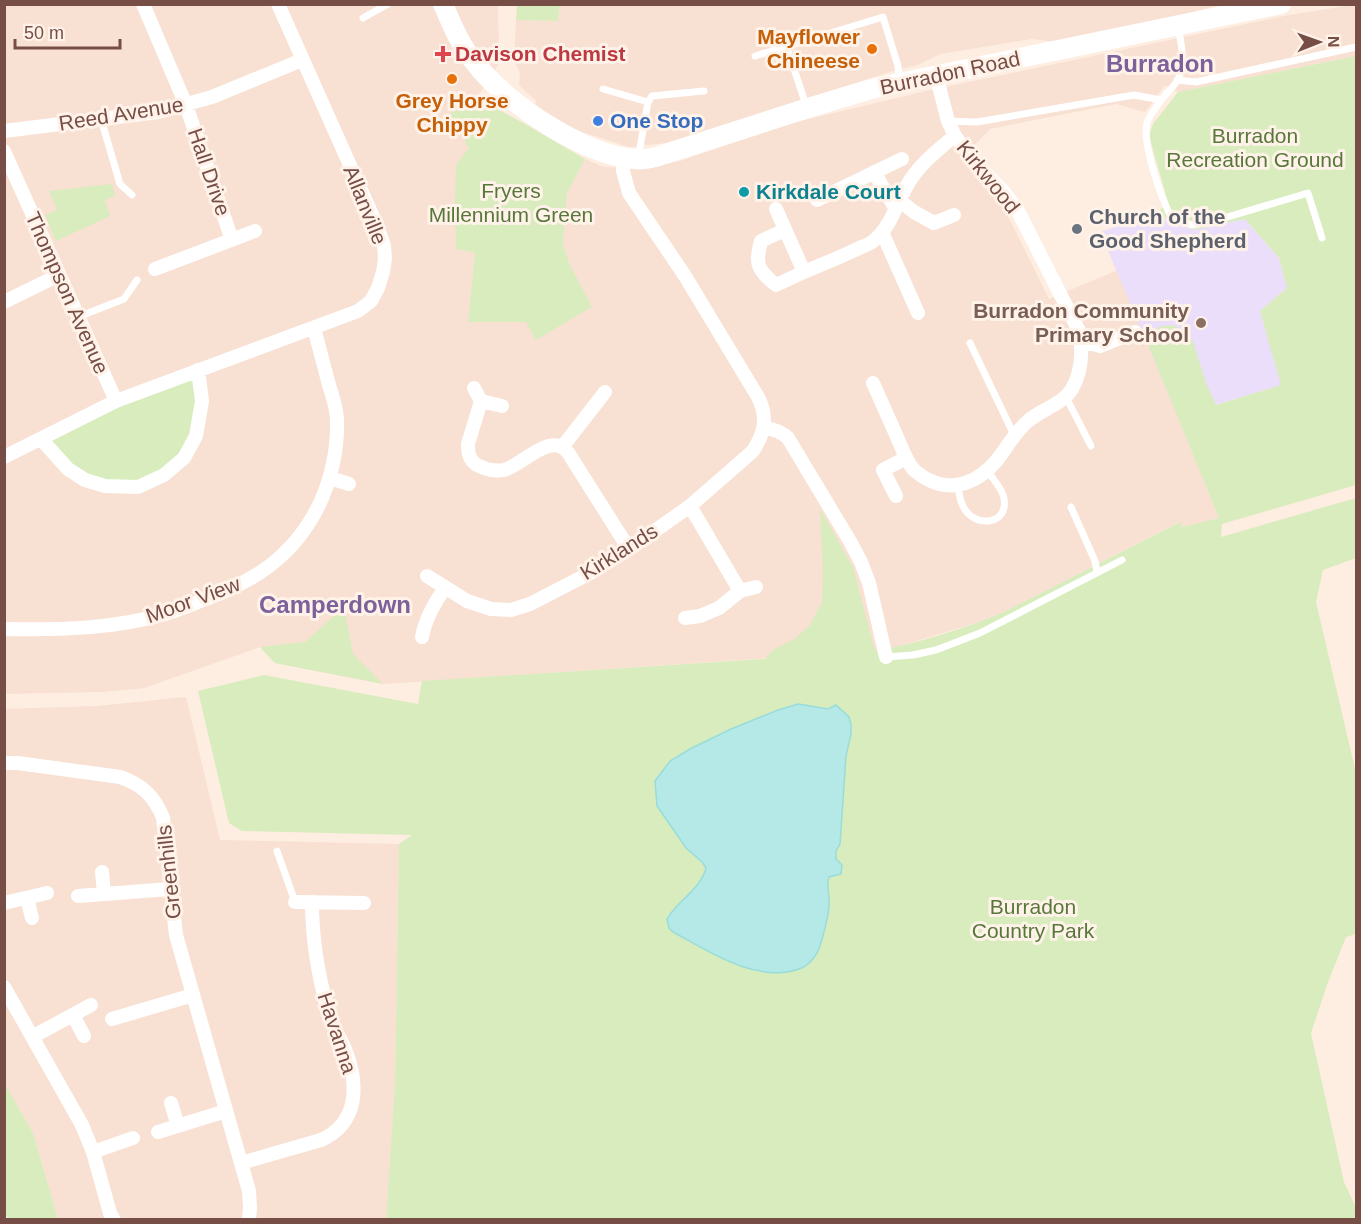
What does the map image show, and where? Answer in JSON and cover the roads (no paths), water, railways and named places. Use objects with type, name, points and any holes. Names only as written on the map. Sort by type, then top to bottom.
[{"type":"main road","points":[[442,4],[468,54],[485,75],[505,93],[549,125],[578,141],[599,151],[631,158]]},
{"type":"main road","name":"Burradon Road","points":[[631,158],[649,158],[665,154],[808,108],[900,82],[1281,4]]},
{"type":"street","points":[[142,4],[186,105]]},
{"type":"street","name":"Allanville","points":[[4,457],[116,401],[358,311],[370,301],[378,288],[385,259],[384,245],[278,4]]},
{"type":"street","name":"Reed Avenue","points":[[4,131],[158,112],[212,97],[302,60]]},
{"type":"street","name":"Kirkwood","points":[[936,75],[948,121],[955,136],[972,159],[1017,209],[1079,331],[1082,359],[1077,376],[1066,397]]},
{"type":"street","name":"Hall Drive","points":[[186,105],[232,240]]},
{"type":"street","points":[[785,230],[760,241],[756,259],[764,274],[776,285],[873,242],[892,217],[910,181],[921,166],[955,136]]},
{"type":"street","name":"Thompson Avenue","points":[[4,152],[116,401]]},
{"type":"street","points":[[631,158],[623,171],[629,193],[685,276],[758,397],[765,417],[764,428],[783,433],[788,438],[861,562],[869,583],[886,657]]},
{"type":"street","points":[[817,200],[902,159]]},
{"type":"street","points":[[874,172],[897,204],[934,224],[954,215]]},
{"type":"street","points":[[776,210],[804,272]]},
{"type":"street","name":"Hall Drive","points":[[155,269],[255,231]]},
{"type":"street","points":[[882,232],[918,313]]},
{"type":"street","points":[[4,302],[59,275]]},
{"type":"street","name":"Moor View","points":[[4,629],[81,628],[167,614],[227,592],[252,578],[286,553],[314,516],[330,478],[334,458],[337,422],[335,407],[314,328]]},
{"type":"street","points":[[1081,341],[1100,345],[1136,332]]},
{"type":"street","points":[[41,439],[68,469],[85,480],[105,486],[138,487],[164,475],[184,458],[195,436],[202,401],[198,370]]},
{"type":"street","points":[[873,383],[906,458],[914,469],[927,480],[942,485],[964,484],[987,470],[1027,422],[1066,397]]},
{"type":"street","points":[[474,388],[482,401],[502,406]]},
{"type":"street","points":[[562,446],[605,392]]},
{"type":"street","points":[[482,401],[468,444],[466,466],[502,470],[547,447],[562,446],[628,549]]},
{"type":"street","name":"Kirklands","points":[[427,576],[467,601],[480,606],[511,610],[520,608],[592,572],[690,506],[753,451],[764,428]]},
{"type":"street","points":[[896,496],[883,470],[906,458]]},
{"type":"street","points":[[330,478],[349,484]]},
{"type":"street","points":[[690,506],[740,591]]},
{"type":"street","points":[[685,618],[718,608],[740,591],[756,587]]},
{"type":"street","points":[[422,637],[426,623],[445,588]]},
{"type":"street","name":"Greenhills","points":[[4,763],[120,777],[144,789],[159,807],[163,818],[176,935],[249,1191],[249,1220]]},
{"type":"street","points":[[102,872],[104,894]]},
{"type":"street","points":[[78,896],[170,889]]},
{"type":"street","points":[[4,903],[47,893]]},
{"type":"street","points":[[27,898],[32,918]]},
{"type":"street","points":[[295,902],[364,903]]},
{"type":"street","name":"Havanna","points":[[241,1162],[331,1136],[346,1120],[351,1109],[354,1093],[350,1066],[328,1012],[314,954],[312,902]]},
{"type":"street","points":[[4,987],[82,1125],[93,1152],[114,1220]]},
{"type":"street","points":[[112,1019],[193,995]]},
{"type":"street","points":[[32,1037],[91,1005]]},
{"type":"street","points":[[73,1015],[84,1035]]},
{"type":"street","points":[[171,1103],[178,1126]]},
{"type":"street","points":[[158,1132],[226,1111]]},
{"type":"street","points":[[93,1152],[133,1138]]},
{"type":"lane","points":[[363,18],[388,4]]},
{"type":"lane","points":[[755,56],[882,17],[898,66],[900,82]]},
{"type":"lane","points":[[1178,26],[1183,53],[1181,70],[1177,80],[1161,100],[1148,122],[1146,140],[1162,199],[1171,218],[1192,225],[1214,221],[1308,193],[1322,238]]},
{"type":"lane","points":[[1177,80],[1196,82],[1356,47]]},
{"type":"lane","points":[[787,48],[808,108]]},
{"type":"lane","points":[[603,89],[648,102]]},
{"type":"lane","points":[[631,158],[648,102],[652,96],[704,91]]},
{"type":"lane","points":[[948,121],[977,122],[1134,95],[1161,100]]},
{"type":"lane","points":[[101,119],[120,184],[132,195]]},
{"type":"lane","points":[[78,317],[124,299],[137,280]]},
{"type":"lane","points":[[970,343],[1014,435]]},
{"type":"lane","points":[[1066,397],[1091,446]]},
{"type":"lane","points":[[957,486],[965,510],[976,520],[985,522],[996,518],[1004,508],[1004,499],[1002,492],[987,470]]},
{"type":"lane","points":[[1071,507],[1095,561],[1097,572]]},
{"type":"lane","points":[[886,657],[936,650],[969,638],[1122,560]]},
{"type":"lane","points":[[277,851],[295,902]]},
{"type":"water","points":[[798,704],[828,709],[836,705],[849,717],[851,724],[846,756],[840,844],[836,851],[836,859],[842,865],[841,874],[829,877],[827,916],[820,946],[814,957],[799,969],[767,972],[750,969],[717,956],[669,928],[667,919],[694,889],[706,868],[686,848],[657,806],[655,781],[670,761],[690,749],[731,729]]},
{"type":"place","name":"Mayflower Chineese","points":[[872,49]]},
{"type":"place","name":"Davison Chemist","points":[[443,54]]},
{"type":"place","name":"Grey Horse Chippy","points":[[452,79]]},
{"type":"place","name":"One Stop","points":[[598,121]]},
{"type":"place","name":"Kirkdale Court","points":[[744,192]]},
{"type":"place","name":"Church of the Good Shepherd","points":[[1077,229]]},
{"type":"place","name":"Burradon Community Primary School","points":[[1201,323]]},
{"type":"district","name":"Burradon","points":[[1160,64]]},
{"type":"district","name":"Camperdown","points":[[335,605]]},
{"type":"park label","name":"Burradon Recreation Ground","points":[[1255,148]]},
{"type":"park label","name":"Fryers Millennium Green","points":[[511,203]]},
{"type":"park label","name":"Burradon Country Park","points":[[1033,919]]}]
